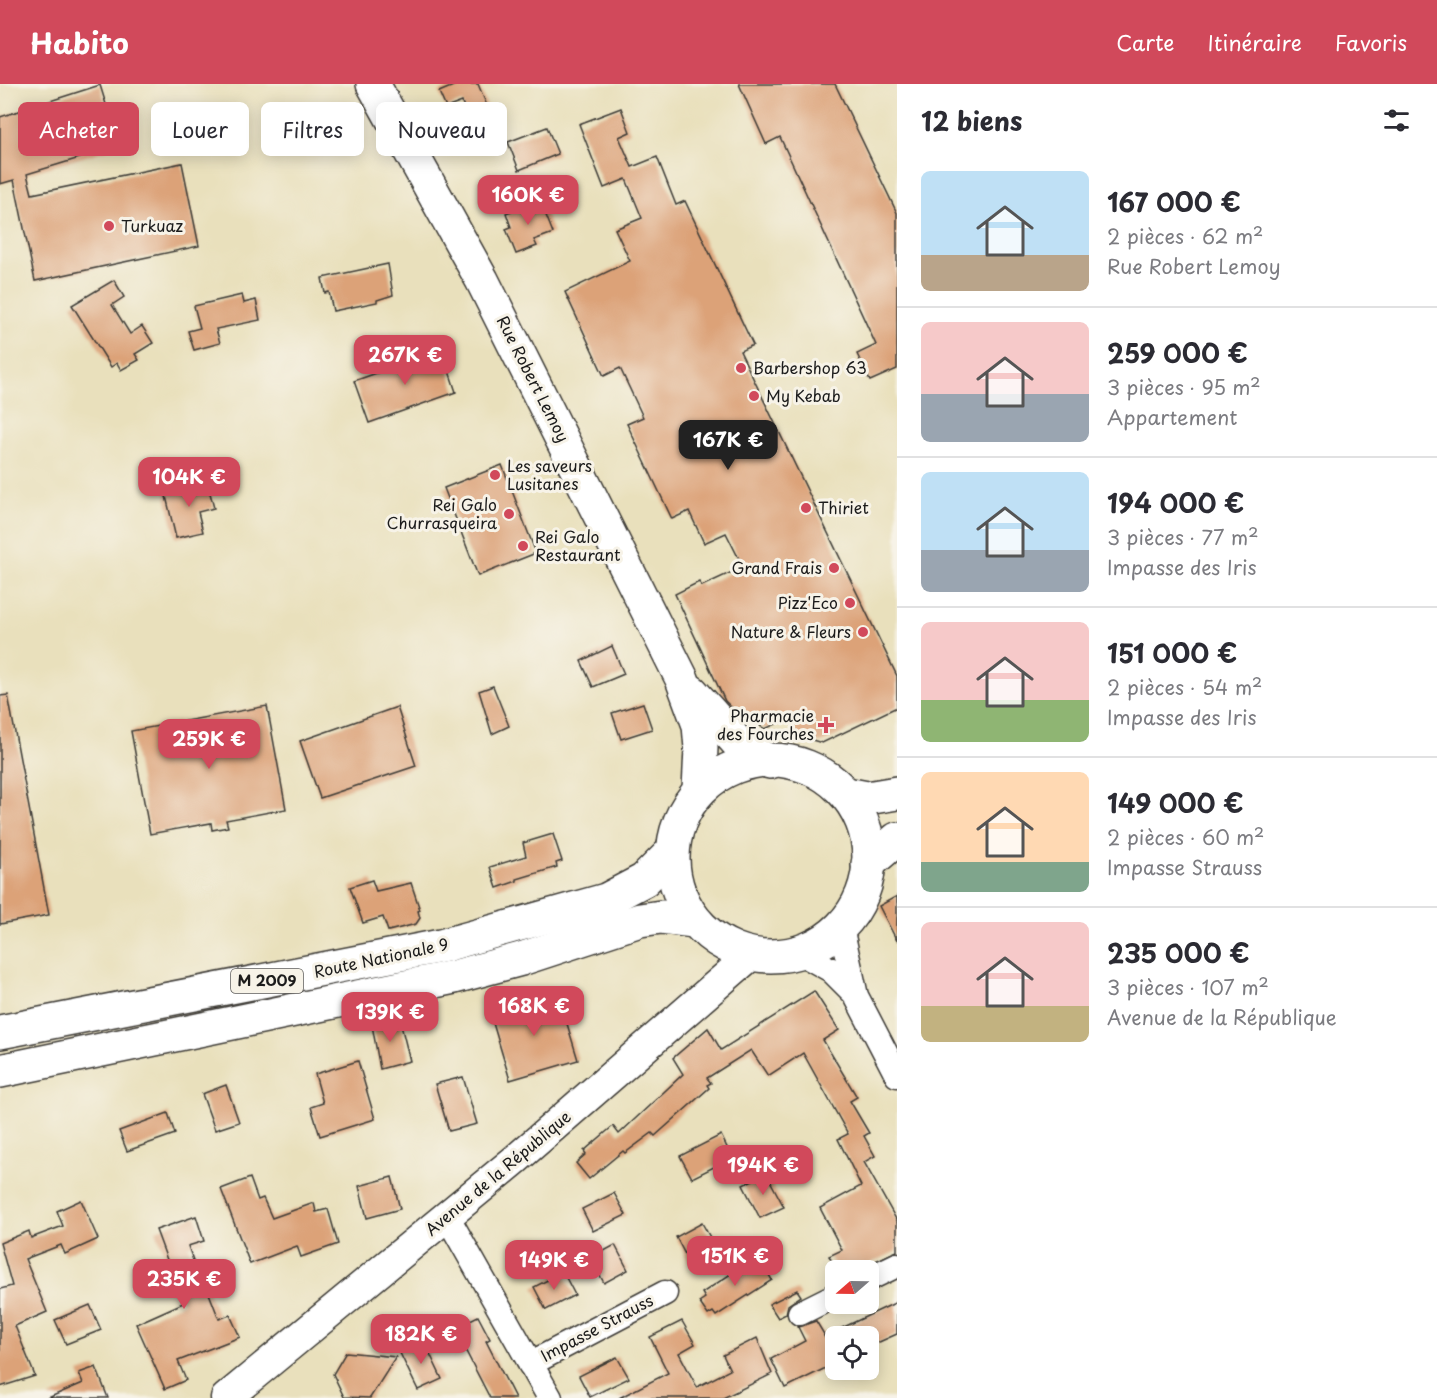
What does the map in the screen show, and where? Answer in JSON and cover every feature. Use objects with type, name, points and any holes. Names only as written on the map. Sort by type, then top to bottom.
[{"type":"main road","name":"Rue Robert Lemoy","points":[[373,84],[482,280],[682,679],[699,725],[701,748],[699,790]]},
{"type":"main road","name":"Rue Robert Lemoy","points":[[682,679],[712,717],[737,742],[771,762]]},
{"type":"main road","points":[[771,762],[789,762],[811,768],[831,780],[846,794],[863,823],[868,842],[868,864],[858,904],[841,927],[818,944],[799,952],[751,955],[723,943],[694,921],[682,899],[672,852],[677,830],[699,790],[728,770],[748,763],[771,762]]},
{"type":"main road","points":[[846,794],[867,798],[897,793]]},
{"type":"main road","points":[[868,864],[897,839]]},
{"type":"main road","name":"Route Nationale 9","points":[[0,1032],[452,943],[606,900],[644,880],[672,852]]},
{"type":"main road","name":"M 2009","points":[[0,1071],[454,977],[521,959],[640,920],[661,917],[694,921]]},
{"type":"street","points":[[841,927],[856,996],[897,1075]]},
{"type":"street","points":[[799,952],[831,970],[856,996]]},
{"type":"street","name":"Avenue de la République","points":[[233,1394],[654,1041],[706,992],[751,955]]},
{"type":"street","points":[[447,1216],[550,1398]]},
{"type":"street","points":[[879,1274],[897,1265]]},
{"type":"street","name":"Impasse Strauss","points":[[530,1364],[664,1293]]},
{"type":"street","points":[[800,1313],[825,1300]]},
{"type":"building","points":[[458,84],[478,84],[485,102],[443,102],[439,92]]},
{"type":"building","points":[[739,84],[835,84],[897,213],[897,369],[870,381],[857,354],[876,345],[780,137],[766,144]]},
{"type":"building","name":"Turkuaz","points":[[100,85],[105,102],[47,102]]},
{"type":"building","points":[[621,108],[630,132],[619,137],[632,167],[657,157],[676,205],[685,201],[753,345],[740,351],[897,676],[897,707],[822,743],[799,736],[789,718],[765,729],[736,712],[725,701],[675,594],[699,582],[702,586],[743,567],[726,533],[704,543],[689,511],[672,519],[627,424],[643,417],[620,368],[604,376],[565,292],[630,261],[615,229],[642,218],[626,179],[604,188],[579,124]]},
{"type":"building","name":"Turkuaz","points":[[18,111],[18,156],[86,156],[27,174],[32,194],[182,163],[199,246],[35,281],[14,180],[0,184],[0,117]]},
{"type":"building","points":[[547,127],[558,154],[519,170],[508,142]]},
{"type":"building","points":[[540,200],[553,233],[534,240],[537,246],[516,254],[506,229],[511,227],[506,213]]},
{"type":"building","points":[[388,264],[393,295],[377,300],[377,302],[333,311],[329,292],[325,293],[322,278]]},
{"type":"building","points":[[114,280],[124,297],[112,305],[130,334],[142,326],[153,343],[135,354],[139,360],[121,370],[117,363],[111,367],[72,305]]},
{"type":"building","points":[[242,295],[244,303],[256,300],[260,320],[216,329],[220,343],[194,350],[188,331],[200,328],[194,306]]},
{"type":"building","points":[[442,350],[456,392],[369,423],[354,381]]},
{"type":"building","points":[[502,465],[536,553],[478,576],[444,488]]},
{"type":"building","points":[[207,482],[214,508],[198,512],[203,532],[176,538],[165,492]]},
{"type":"building","points":[[612,646],[624,674],[593,687],[581,661]]},
{"type":"building","points":[[493,686],[509,726],[492,734],[479,691]]},
{"type":"building","points":[[8,695],[49,915],[0,924],[0,696]]},
{"type":"building","points":[[643,703],[652,729],[621,739],[612,713]]},
{"type":"building","points":[[267,706],[286,809],[226,820],[228,827],[212,830],[211,823],[150,834],[131,731]]},
{"type":"building","points":[[397,707],[416,766],[320,798],[300,741]]},
{"type":"building","points":[[553,834],[562,861],[556,863],[557,867],[517,879],[517,881],[497,888],[490,867],[526,856],[523,843]]},
{"type":"building","points":[[372,880],[376,891],[411,883],[420,910],[418,911],[420,918],[416,924],[388,931],[383,917],[363,923],[350,887]]},
{"type":"building","points":[[897,896],[897,941],[879,906]]},
{"type":"building","points":[[814,991],[839,1030],[823,1040],[857,1097],[850,1101],[869,1133],[864,1136],[875,1156],[864,1162],[897,1221],[897,1251],[878,1260],[831,1260],[829,1256],[842,1250],[820,1208],[861,1186],[838,1139],[848,1134],[803,1053],[768,1076],[751,1050],[707,1078],[711,1083],[707,1085],[709,1088],[655,1136],[652,1133],[625,1153],[623,1151],[589,1179],[576,1163],[586,1154],[584,1151],[613,1126],[619,1134],[683,1074],[673,1058],[708,1028],[721,1050]]},
{"type":"building","points":[[558,994],[578,1060],[510,1080],[490,1013]]},
{"type":"building","points":[[399,1017],[410,1061],[380,1069],[372,1025]]},
{"type":"building","points":[[358,1061],[375,1119],[320,1136],[311,1107],[323,1103],[315,1074]]},
{"type":"building","points":[[463,1077],[477,1124],[449,1131],[435,1084]]},
{"type":"building","points":[[226,1085],[239,1122],[215,1130],[202,1094]]},
{"type":"building","points":[[168,1113],[175,1134],[127,1151],[119,1131]]},
{"type":"building","points":[[721,1135],[732,1158],[692,1178],[680,1156]]},
{"type":"building","points":[[766,1173],[784,1207],[760,1218],[743,1185]]},
{"type":"building","points":[[392,1177],[400,1209],[367,1218],[359,1186]]},
{"type":"building","points":[[250,1178],[258,1200],[263,1198],[272,1218],[314,1203],[316,1212],[328,1209],[338,1244],[301,1257],[297,1246],[250,1264],[221,1189]]},
{"type":"building","points":[[614,1193],[626,1215],[593,1231],[582,1209]]},
{"type":"building","points":[[81,1200],[98,1239],[65,1254],[61,1245],[25,1259],[47,1312],[15,1326],[35,1376],[0,1387],[0,1289],[12,1286],[0,1243],[29,1231],[31,1238],[63,1226],[57,1211]]},
{"type":"building","points":[[196,1216],[204,1241],[188,1246],[195,1266],[202,1284],[205,1283],[219,1319],[230,1315],[240,1337],[178,1361],[186,1380],[165,1389],[136,1324],[183,1303],[156,1230]]},
{"type":"building","points":[[702,1223],[716,1248],[689,1262],[676,1237]]},
{"type":"building","points":[[615,1245],[628,1270],[604,1283],[591,1258]]},
{"type":"building","points":[[758,1256],[772,1280],[716,1316],[713,1312],[708,1315],[699,1302],[705,1298],[702,1293]]},
{"type":"building","points":[[563,1272],[575,1295],[546,1310],[534,1287]]},
{"type":"building","points":[[797,1290],[801,1296],[788,1305],[786,1314],[778,1318],[769,1304]]},
{"type":"building","points":[[897,1302],[897,1334],[879,1342],[879,1326],[846,1326],[872,1314],[879,1314],[879,1310]]},
{"type":"building","points":[[90,1305],[101,1330],[66,1344],[55,1320]]},
{"type":"building","points":[[478,1316],[490,1339],[486,1341],[515,1398],[490,1398],[454,1328]]},
{"type":"building","points":[[682,1321],[695,1344],[679,1353],[697,1387],[730,1370],[723,1355],[757,1338],[772,1374],[723,1398],[619,1398],[668,1373],[650,1337]]},
{"type":"building","points":[[816,1321],[825,1336],[825,1368],[785,1388],[771,1359],[805,1341],[798,1327]]},
{"type":"building","points":[[423,1339],[442,1379],[418,1390],[399,1351]]},
{"type":"building","points":[[346,1352],[396,1357],[370,1398],[344,1397],[333,1374]]},
{"type":"building","points":[[617,1357],[629,1378],[590,1397],[579,1376]]},
{"type":"building","points":[[96,1367],[108,1398],[48,1398],[83,1383],[79,1373]]},
{"type":"place","name":"Turkuaz","points":[[109,226]]},
{"type":"place","name":"Barbershop 63","points":[[741,368]]},
{"type":"place","name":"My Kebab","points":[[754,396]]},
{"type":"place","name":"Les saveurs Lusitanes","points":[[495,475]]},
{"type":"place","name":"Thiriet","points":[[806,508]]},
{"type":"place","name":"Rei Galo Churrasqueira","points":[[509,514]]},
{"type":"place","name":"Rei Galo Restaurant","points":[[523,546]]},
{"type":"place","name":"Grand Frais","points":[[834,568]]},
{"type":"place","name":"Pizz'Eco","points":[[850,603]]},
{"type":"place","name":"Nature & Fleurs","points":[[863,632]]},
{"type":"place","name":"Pharmacie des Fourches","points":[[826,725]]}]
